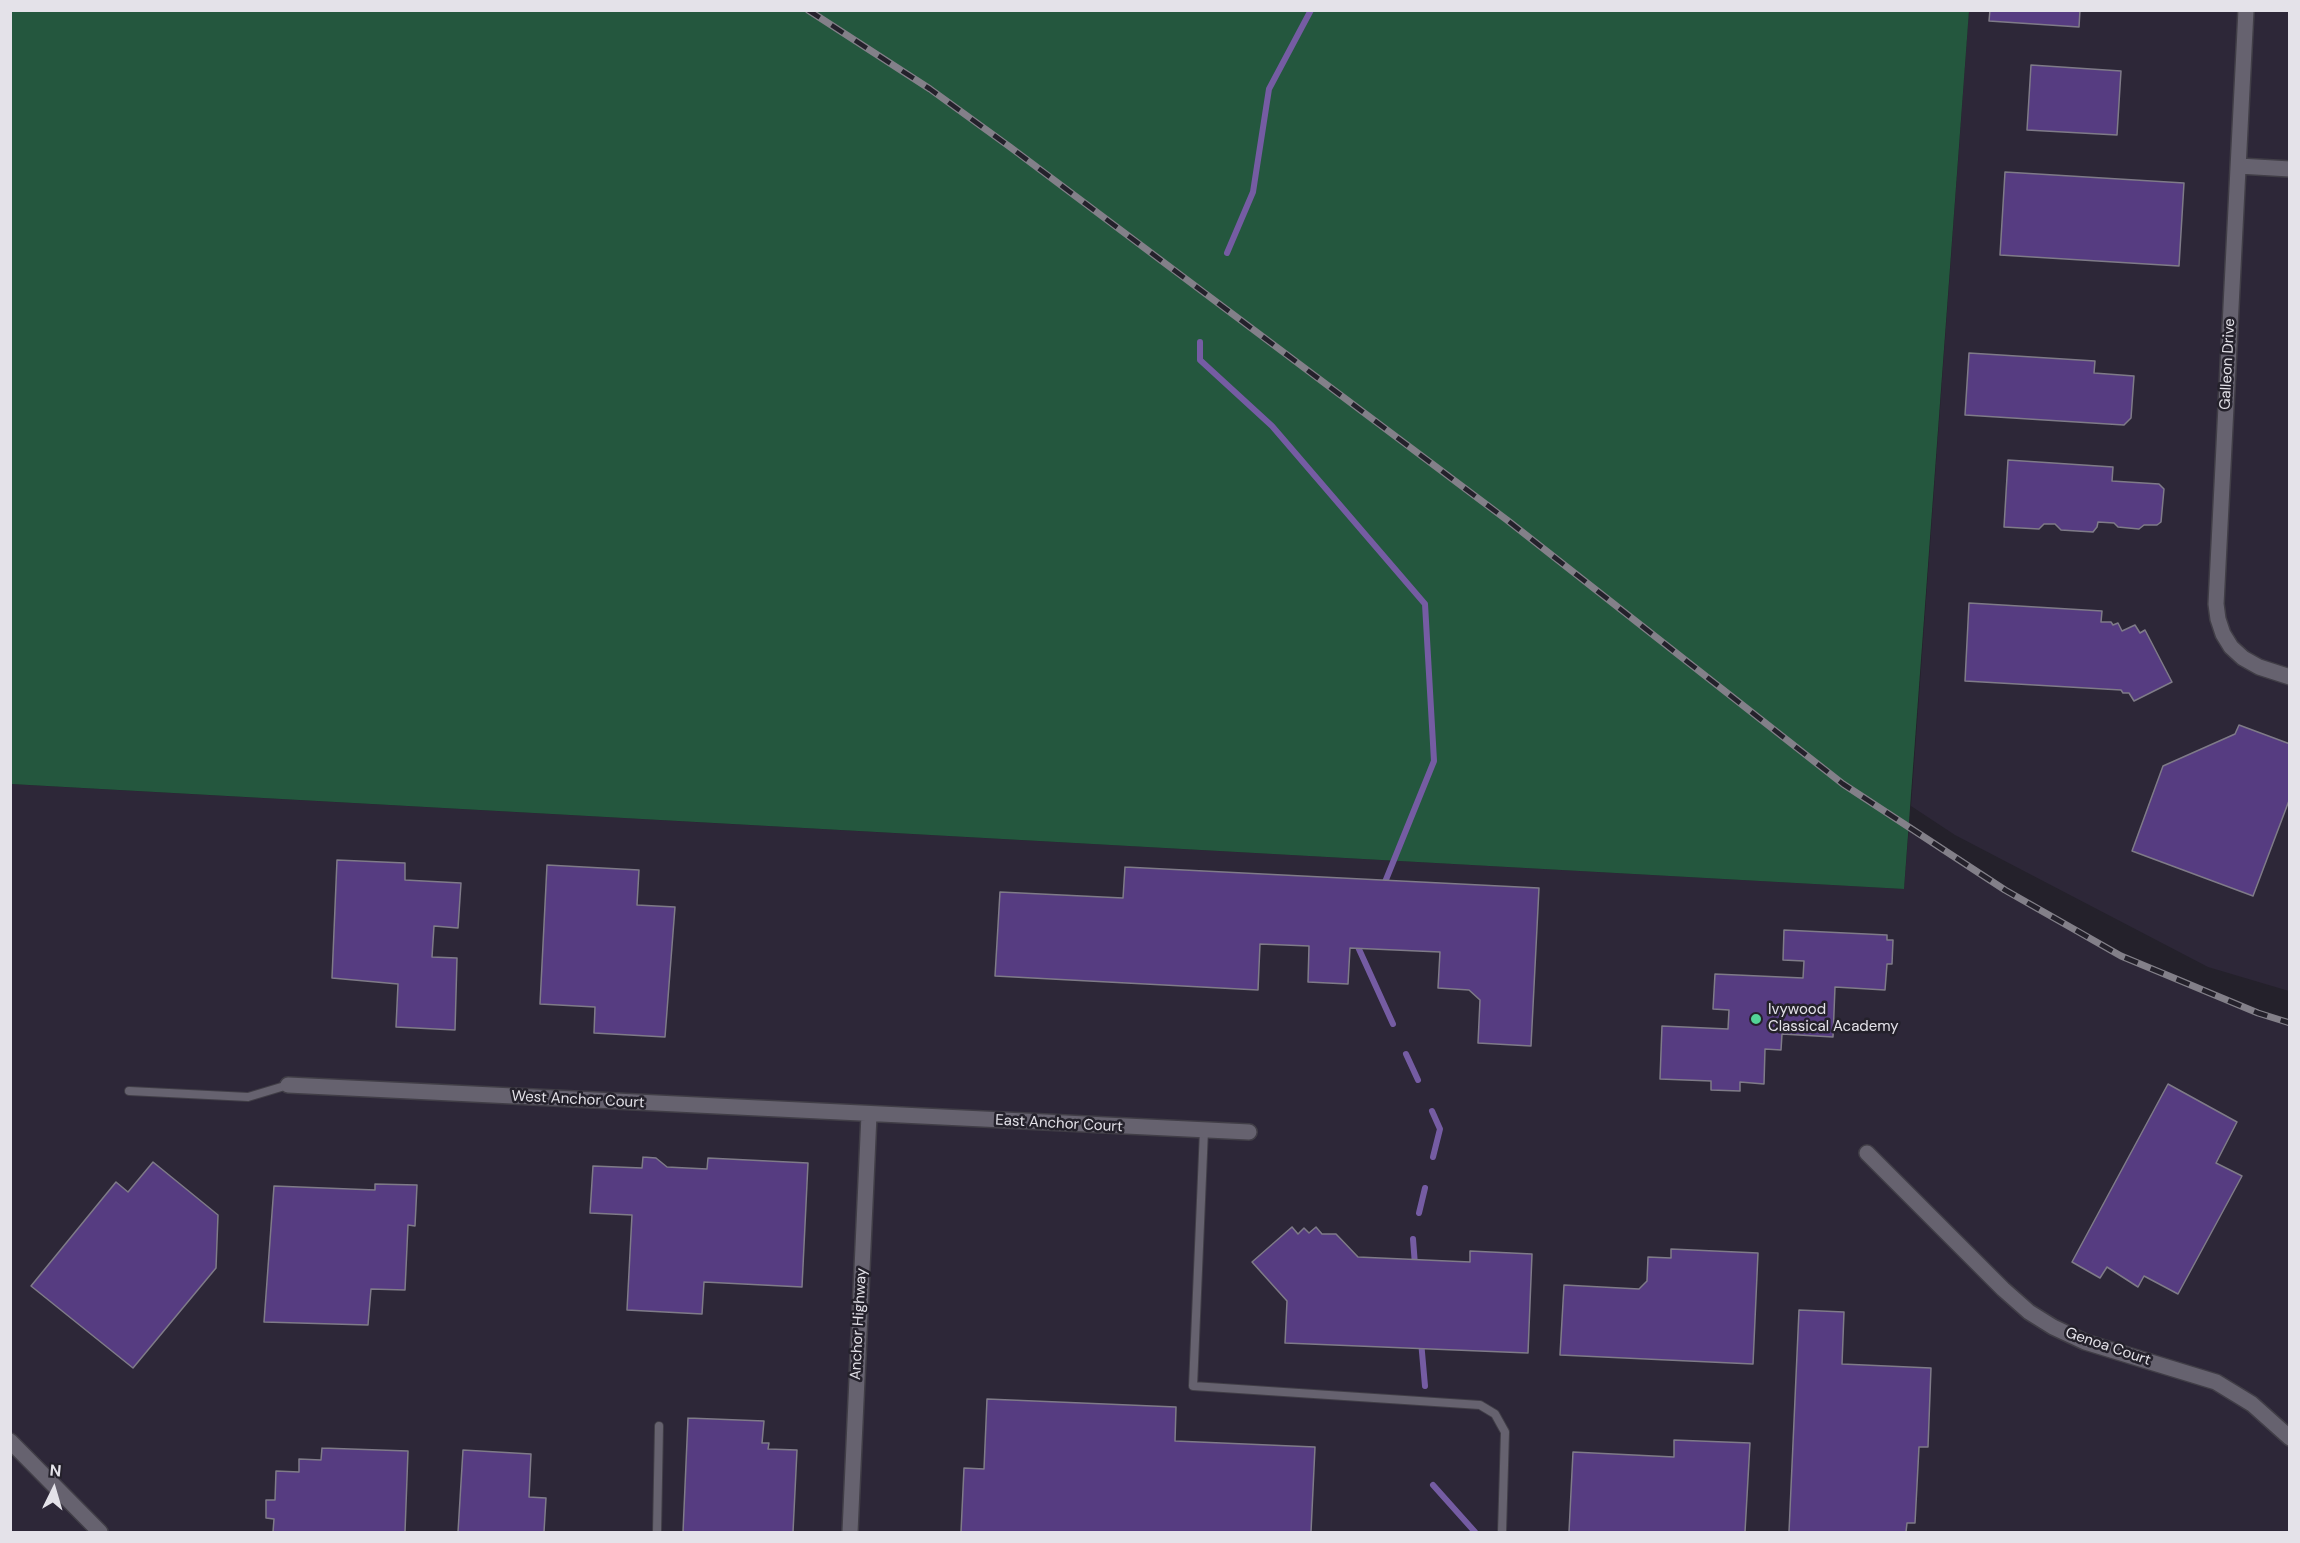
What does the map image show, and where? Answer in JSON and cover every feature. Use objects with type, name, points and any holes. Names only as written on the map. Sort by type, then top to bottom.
[{"type":"street","name":"Galleon Drive","points":[[2246,10],[2216,604],[2223,634],[2231,647],[2242,658],[2259,667],[2289,677]]},
{"type":"street","points":[[2239,166],[2289,169]]},
{"type":"street","name":"West Anchor Court","points":[[288,1085],[869,1115]]},
{"type":"street","name":"East Anchor Court","points":[[869,1115],[1249,1132]]},
{"type":"street","name":"Anchor Highway","points":[[850,1533],[869,1115]]},
{"type":"street","name":"Genoa Court","points":[[1867,1153],[2002,1289],[2029,1312],[2053,1327],[2085,1342],[2216,1383],[2252,1404],[2289,1438]]},
{"type":"street","points":[[14,1450],[100,1533]]},
{"type":"lane","points":[[129,1091],[248,1097],[288,1085]]},
{"type":"lane","points":[[1204,1130],[1193,1386],[1480,1405],[1495,1414],[1505,1432],[1502,1533]]},
{"type":"lane","points":[[657,1533],[659,1426]]},
{"type":"shaded area","points":[[1969,11],[2289,11],[2289,991],[2208,967],[1955,835],[1911,806]]},
{"type":"shaded area","points":[[10,784],[1904,889],[1909,827],[2005,890],[2121,956],[2258,1013],[2289,1023],[2289,1532],[11,1532],[11,1459],[19,1451],[10,1441]]},
{"type":"green space","points":[[10,11],[1969,11],[1904,889],[11,784]]},
{"type":"building","points":[[1990,10],[2080,10],[2079,27],[1989,21]]},
{"type":"building","points":[[2031,65],[2121,71],[2117,135],[2027,130]]},
{"type":"building","points":[[2005,172],[2184,183],[2179,266],[2000,255]]},
{"type":"building","points":[[1969,353],[2095,361],[2094,373],[2134,376],[2131,418],[2124,425],[1965,415]]},
{"type":"building","points":[[2008,460],[2113,467],[2112,481],[2159,484],[2164,489],[2161,522],[2157,525],[2144,525],[2139,529],[2098,522],[2093,532],[2061,530],[2055,524],[2044,524],[2039,529],[2004,527]]},
{"type":"building","points":[[1969,603],[2102,611],[2101,622],[2111,622],[2113,625],[2118,623],[2122,631],[2135,625],[2140,633],[2145,630],[2172,682],[2134,701],[2129,693],[2123,693],[2121,690],[1965,681]]},
{"type":"building","points":[[2239,725],[2290,744],[2290,798],[2253,896],[2132,851],[2163,766],[2235,734]]},
{"type":"building","points":[[337,860],[405,863],[405,880],[461,883],[458,928],[434,926],[432,957],[457,958],[455,1030],[396,1027],[398,984],[332,978]]},
{"type":"building","points":[[547,865],[639,870],[637,905],[675,907],[665,1037],[594,1033],[595,1007],[540,1004]]},
{"type":"building","points":[[1125,867],[1539,888],[1531,1046],[1478,1043],[1480,1000],[1469,990],[1438,988],[1440,952],[1350,948],[1348,984],[1308,982],[1309,946],[1260,944],[1258,990],[995,976],[1000,892],[1123,898]]},
{"type":"building","points":[[1784,930],[1887,935],[1887,940],[1893,940],[1892,964],[1887,964],[1885,990],[1835,987],[1833,1037],[1782,1034],[1781,1050],[1765,1049],[1764,1084],[1740,1082],[1740,1091],[1711,1090],[1711,1081],[1660,1079],[1662,1026],[1728,1029],[1729,1010],[1713,1009],[1715,974],[1803,978],[1804,961],[1783,960]]},
{"type":"building","points":[[2168,1084],[2237,1122],[2216,1163],[2242,1176],[2178,1294],[2144,1276],[2138,1287],[2107,1267],[2100,1278],[2072,1262]]},
{"type":"building","points":[[643,1157],[656,1158],[667,1167],[707,1169],[708,1158],[808,1163],[802,1287],[704,1282],[702,1314],[627,1310],[632,1215],[590,1213],[593,1166],[642,1168]]},
{"type":"building","points":[[153,1162],[218,1215],[216,1268],[133,1368],[31,1286],[116,1182],[128,1192]]},
{"type":"building","points":[[375,1184],[417,1185],[415,1226],[408,1225],[405,1290],[371,1289],[368,1325],[264,1322],[274,1186],[375,1190]]},
{"type":"building","points":[[1292,1227],[1298,1234],[1304,1228],[1309,1233],[1316,1227],[1322,1234],[1336,1234],[1358,1257],[1470,1262],[1470,1251],[1532,1254],[1528,1353],[1285,1343],[1287,1301],[1252,1262]]},
{"type":"building","points":[[1671,1249],[1758,1253],[1753,1364],[1560,1355],[1564,1285],[1639,1289],[1647,1281],[1648,1257],[1671,1258]]},
{"type":"building","points":[[1799,1310],[1844,1312],[1842,1364],[1931,1368],[1928,1447],[1919,1447],[1915,1523],[1907,1523],[1906,1532],[1789,1532]]},
{"type":"building","points":[[987,1399],[1176,1407],[1175,1441],[1315,1447],[1311,1532],[961,1532],[964,1468],[984,1469]]},
{"type":"building","points":[[688,1418],[764,1421],[762,1443],[769,1443],[768,1449],[797,1450],[793,1532],[683,1532]]},
{"type":"building","points":[[1674,1440],[1750,1443],[1745,1532],[1569,1532],[1573,1452],[1674,1457]]},
{"type":"building","points":[[322,1448],[408,1451],[405,1532],[273,1532],[274,1519],[266,1518],[266,1500],[275,1500],[276,1471],[299,1472],[299,1459],[321,1460]]},
{"type":"building","points":[[463,1450],[531,1454],[529,1497],[546,1498],[544,1532],[458,1532]]},
{"type":"waterway","points":[[1227,253],[1253,192],[1269,89],[1311,10]]},
{"type":"waterway","points":[[1200,342],[1200,360],[1272,426],[1425,604],[1434,761],[1383,887]]},
{"type":"waterway","points":[[1361,941],[1358,947],[1393,1024]]},
{"type":"waterway","points":[[1406,1054],[1418,1080]]},
{"type":"waterway","points":[[1432,1111],[1440,1129],[1433,1157]]},
{"type":"waterway","points":[[1419,1213],[1425,1188]]},
{"type":"waterway","points":[[1413,1239],[1415,1265]]},
{"type":"waterway","points":[[1421,1341],[1425,1386]]},
{"type":"waterway","points":[[1433,1485],[1475,1532]]},
{"type":"railway","points":[[808,10],[930,89],[1010,147],[1507,520],[1843,784],[2005,890],[2121,956],[2258,1013],[2290,1023]]},
{"type":"place","name":"Ivywood Classical Academy","points":[[1756,1019]]}]
